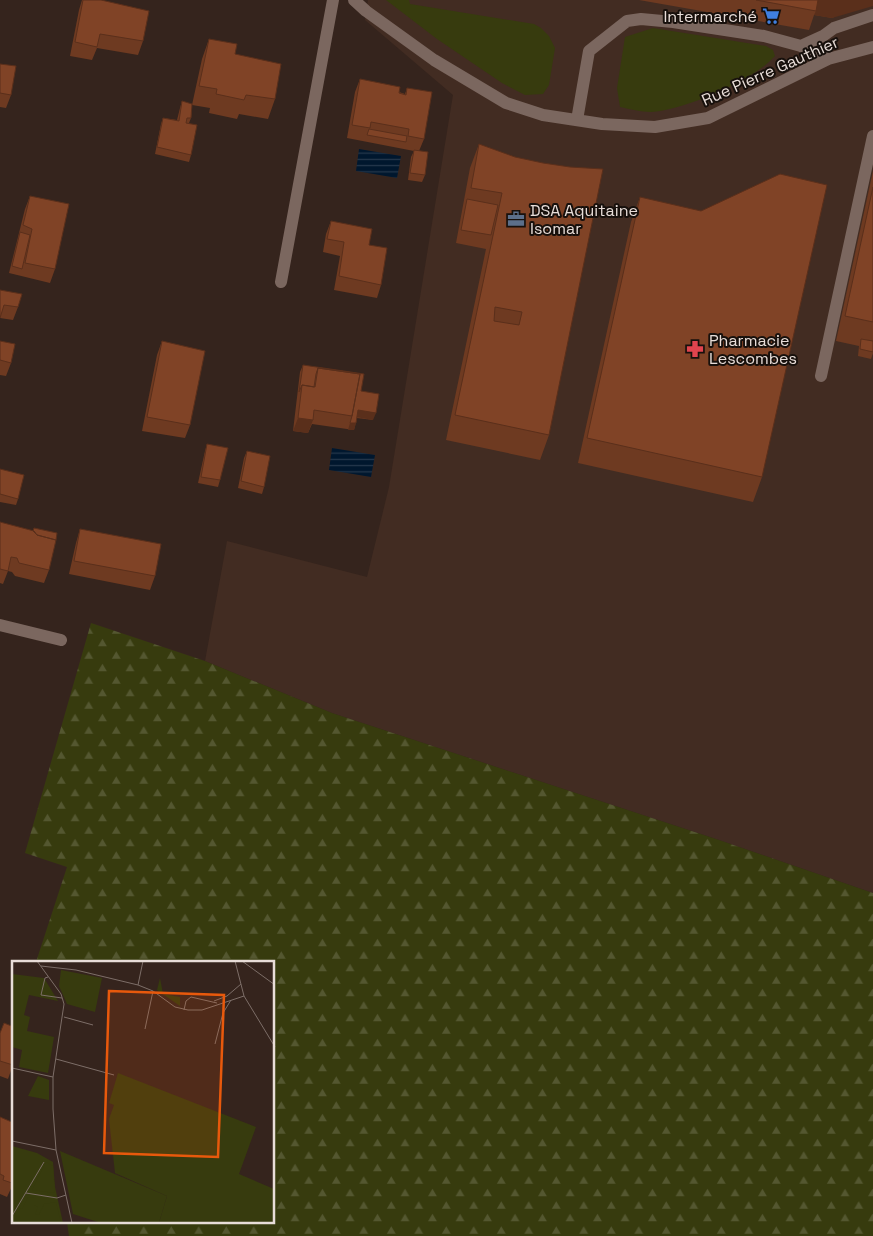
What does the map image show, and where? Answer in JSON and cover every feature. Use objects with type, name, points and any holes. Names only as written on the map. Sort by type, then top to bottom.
[{"type":"street","points":[[280,282],[333,0]]},
{"type":"street","name":"Rue Pierre Gauthier","points":[[354,0],[434,60],[506,103],[543,115],[602,124],[655,127],[708,118],[828,59],[873,46]]},
{"type":"street","points":[[801,46],[823,36],[834,28],[873,15]]},
{"type":"street","points":[[577,120],[589,51],[627,21],[641,19],[673,22],[764,36],[801,46],[828,59]]},
{"type":"street","points":[[821,376],[873,136]]},
{"type":"street","points":[[0,625],[61,640]]},
{"type":"shaded area","points":[[368,0],[873,0],[873,893],[719,840],[332,713],[205,661],[227,541],[367,577],[389,487],[453,95],[365,20]]},
{"type":"green space","points":[[386,0],[409,0],[410,4],[534,24],[549,36],[555,48],[549,85],[543,94],[525,95],[502,83],[437,39]]},
{"type":"green space","points":[[653,28],[766,46],[773,50],[775,56],[765,66],[735,84],[717,93],[681,106],[651,112],[620,107],[617,88],[625,37]]},
{"type":"green space","points":[[91,623],[205,661],[332,713],[719,840],[873,893],[873,1236],[69,1236],[67,1224],[275,1224],[275,961],[36,961],[67,867],[25,853]]},
{"type":"water","points":[[359,149],[401,156],[397,178],[356,171]]},
{"type":"water","points":[[332,448],[375,455],[371,477],[329,470]]},
{"type":"building","points":[[83,0],[101,0],[149,11],[143,41],[100,34],[97,47],[75,42]]},
{"type":"building","points":[[756,0],[818,0],[816,11]]},
{"type":"building","points":[[209,39],[237,44],[235,54],[281,64],[275,99],[246,95],[244,100],[216,94],[217,89],[199,86]]},
{"type":"building","points":[[0,64],[16,66],[11,95],[0,93]]},
{"type":"building","points":[[360,79],[400,87],[399,93],[406,95],[407,88],[432,92],[424,139],[408,136],[409,129],[371,122],[370,128],[352,125]]},
{"type":"building","points":[[182,101],[192,104],[191,118],[187,118],[186,123],[197,125],[191,155],[157,147],[163,118],[179,121]]},
{"type":"building","points":[[369,129],[407,136],[406,142],[367,135]]},
{"type":"building","points":[[479,144],[515,157],[543,163],[603,169],[549,435],[455,415],[502,193],[471,188]],"holes":[[[495,307],[522,312],[519,325],[494,321]]]},
{"type":"building","points":[[414,150],[428,152],[425,175],[410,173]]},
{"type":"building","name":"Pharmacie Lescombes","points":[[780,174],[827,185],[762,477],[587,438],[640,197],[701,211]]},
{"type":"building","points":[[873,187],[873,322],[845,316]]},
{"type":"building","points":[[30,196],[69,204],[55,269],[25,263],[32,229],[23,225]]},
{"type":"building","points":[[467,199],[498,205],[491,235],[461,230]]},
{"type":"building","points":[[331,221],[372,229],[369,245],[387,248],[381,285],[339,276],[344,242],[327,239]]},
{"type":"building","points":[[20,232],[30,235],[22,269],[12,266]]},
{"type":"building","points":[[0,290],[22,294],[18,307],[4,305],[0,318]]},
{"type":"building","points":[[861,339],[873,341],[873,352],[860,349]]},
{"type":"building","points":[[0,341],[15,344],[11,363],[0,360]]},
{"type":"building","points":[[162,341],[205,351],[190,425],[147,417]]},
{"type":"building","points":[[303,365],[364,374],[361,391],[379,394],[376,413],[358,410],[356,423],[350,423],[360,374],[318,368],[314,387],[302,385],[299,392]]},
{"type":"building","points":[[318,368],[360,374],[352,416],[314,410],[313,420],[298,418],[302,385],[315,387]]},
{"type":"building","points":[[207,444],[228,448],[220,480],[201,477]]},
{"type":"building","points":[[247,451],[270,456],[264,487],[241,481]]},
{"type":"building","points":[[0,469],[24,475],[18,499],[0,494]]},
{"type":"building","points":[[0,522],[34,531],[37,535],[56,540],[49,570],[19,563],[17,558],[11,557],[8,571],[0,569]]},
{"type":"building","points":[[34,528],[57,533],[56,540],[37,535],[33,531]]},
{"type":"building","points":[[80,529],[161,544],[155,576],[74,561]]},
{"type":"building","points":[[4,1023],[12,1026],[12,1065],[0,1061],[0,1033]]},
{"type":"building","points":[[0,1117],[12,1122],[12,1183],[3,1180],[4,1176],[0,1174]]},
{"type":"place","name":"Intermarché","points":[[771,16]]},
{"type":"place","name":"DSA Aquitaine Isomar","points":[[516,219]]},
{"type":"place","name":"Pharmacie Lescombes","points":[[695,349]]}]
